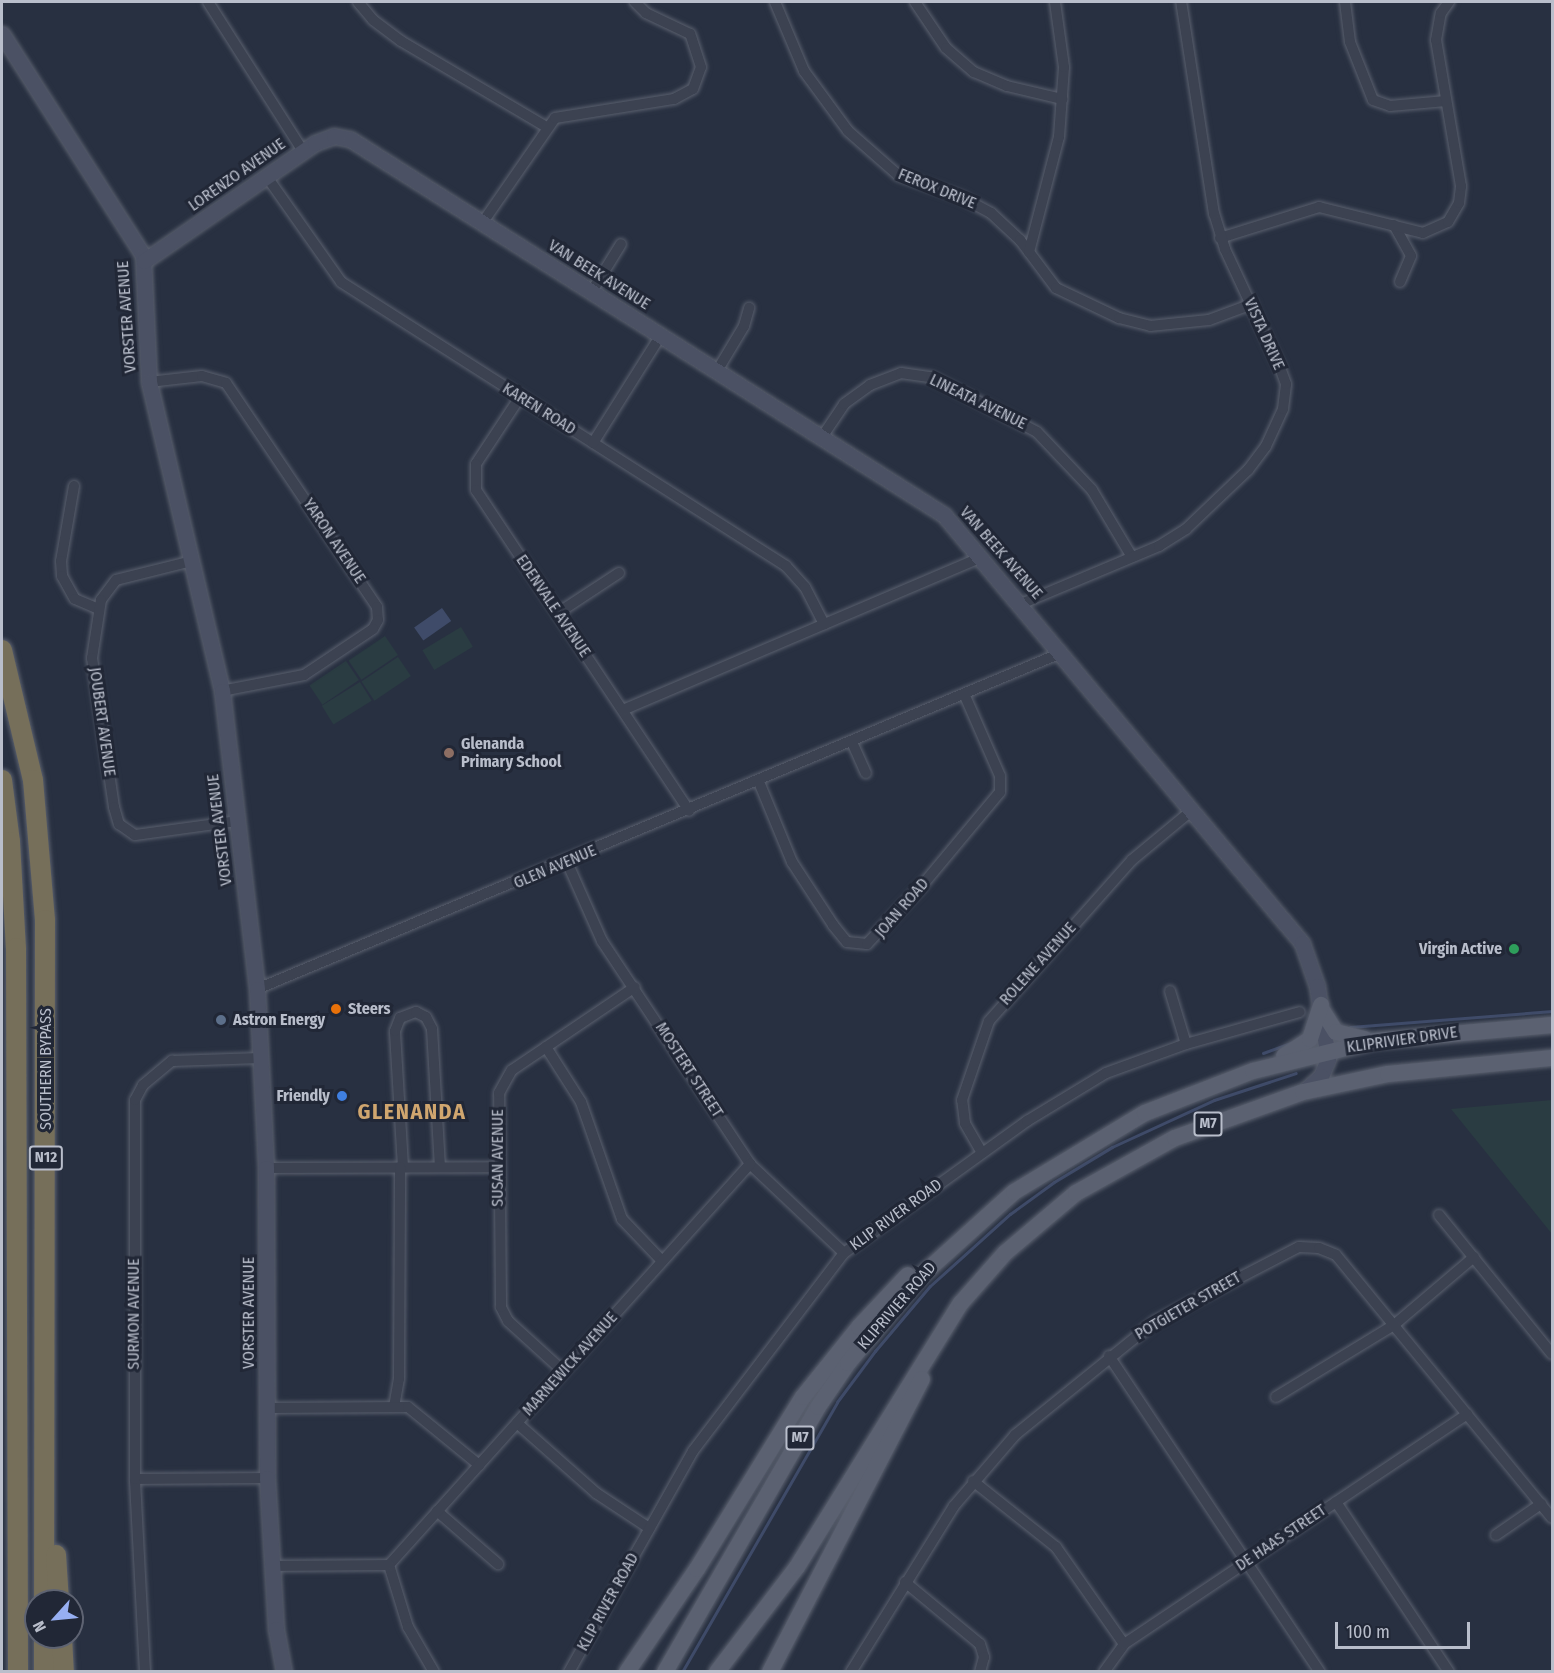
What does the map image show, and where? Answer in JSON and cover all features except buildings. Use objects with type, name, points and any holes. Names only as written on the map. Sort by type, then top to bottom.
[{"type":"highway","name":"SOUTHERN BYPASS","points":[[2,650],[33,780],[43,874],[46,1442],[44,1589]]},
{"type":"highway","name":"SOUTHERN BYPASS","points":[[2,780],[11,853],[16,948],[18,1671]]},
{"type":"highway","points":[[46,1442],[58,1589]]},
{"type":"highway","points":[[4,1671],[5,1627],[17,1575]]},
{"type":"highway","points":[[44,1649],[44,1671]]},
{"type":"highway","points":[[63,1649],[64,1671]]},
{"type":"main road","name":"VORSTER AVENUE","points":[[2,34],[130,231],[144,261],[149,381],[222,691],[257,989],[266,1168],[267,1478],[272,1566],[284,1671]]},
{"type":"main road","name":"LORENZO AVENUE","points":[[144,261],[303,151],[329,137],[357,142]]},
{"type":"main road","name":"VAN BEEK AVENUE","points":[[357,142],[944,515],[982,557],[1302,943],[1313,968],[1328,1051],[1321,1076],[1303,1092]]},
{"type":"main road","points":[[1322,1008],[1336,1032],[1374,1041]]},
{"type":"main road","points":[[1253,1071],[1306,1043],[1322,1008]]},
{"type":"main road","name":"KLIPRIVIER DRIVE","points":[[1253,1071],[1374,1041],[1552,1024]]},
{"type":"main road","name":"KLIPRIVIER DRIVE","points":[[1303,1092],[1388,1074],[1552,1058]]},
{"type":"main road","name":"KLIPRIVIER ROAD","points":[[665,1671],[842,1372],[879,1322],[968,1230],[1014,1192],[1092,1141],[1179,1097],[1253,1071]]},
{"type":"main road","name":"M7","points":[[717,1671],[797,1567],[961,1303],[1005,1253],[1076,1193],[1175,1138],[1303,1092]]},
{"type":"main road","points":[[627,1671],[823,1372],[902,1280],[946,1242],[968,1230]]},
{"type":"main road","points":[[770,1671],[945,1329]]},
{"type":"street","points":[[208,2],[303,151]]},
{"type":"street","points":[[358,2],[373,20],[401,41],[545,126]]},
{"type":"street","points":[[483,222],[545,126],[566,113],[674,99],[693,89],[701,67],[690,34],[646,13],[635,2]]},
{"type":"street","name":"FEROX DRIVE","points":[[775,2],[804,71],[848,131],[898,175],[962,197],[991,213],[1029,252],[1056,288],[1143,326],[1209,320],[1252,304]]},
{"type":"street","points":[[915,2],[946,48],[974,72],[1007,86],[1062,99]]},
{"type":"street","points":[[1029,252],[1056,154],[1062,99],[1064,52],[1055,2]]},
{"type":"street","name":"VISTA DRIVE","points":[[1021,604],[1170,540],[1194,522],[1248,470],[1278,423],[1286,384],[1252,304],[1220,238],[1202,148],[1181,2]]},
{"type":"street","points":[[1345,2],[1350,42],[1373,100],[1390,106],[1446,101]]},
{"type":"street","points":[[1220,238],[1319,207],[1423,232],[1437,230],[1454,213],[1461,194],[1436,26],[1449,2]]},
{"type":"street","name":"KAREN ROAD","points":[[267,177],[341,282],[794,572],[824,624]]},
{"type":"street","points":[[1394,225],[1412,256],[1400,282]]},
{"type":"street","points":[[592,291],[621,244]]},
{"type":"street","points":[[717,370],[739,334],[749,308]]},
{"type":"street","points":[[593,443],[661,335]]},
{"type":"street","name":"LINEATA AVENUE","points":[[822,437],[844,404],[870,385],[909,372],[931,377],[1023,423],[1044,438],[1102,505],[1132,557]]},
{"type":"street","name":"YARON AVENUE","points":[[149,381],[202,376],[226,383],[377,607],[378,620],[373,629],[304,675],[222,691]]},
{"type":"street","name":"EDENVALE AVENUE","points":[[520,397],[476,464],[474,484],[689,811]]},
{"type":"street","points":[[74,486],[61,561],[62,576],[75,599],[99,609]]},
{"type":"street","points":[[623,710],[982,557]]},
{"type":"street","name":"JOUBERT AVENUE","points":[[192,561],[116,580],[104,592],[99,609],[92,658],[119,824],[140,835],[237,821]]},
{"type":"street","points":[[558,613],[619,573]]},
{"type":"street","name":"GLEN AVENUE","points":[[257,989],[965,696],[1061,653]]},
{"type":"street","name":"JOAN ROAD","points":[[759,782],[792,862],[833,926],[847,942],[867,944],[920,888],[1000,792],[1000,776],[965,696]]},
{"type":"street","points":[[852,742],[866,773]]},
{"type":"street","name":"ROLENE AVENUE","points":[[982,1153],[965,1123],[962,1100],[989,1021],[1132,860],[1191,811]]},
{"type":"street","name":"MOSTERT STREET","points":[[567,862],[598,934],[750,1164],[844,1253]]},
{"type":"street","name":"SUSAN AVENUE","points":[[563,1371],[502,1312],[498,1271],[501,1087],[512,1070],[634,987]]},
{"type":"street","points":[[1170,991],[1186,1044]]},
{"type":"street","points":[[394,1407],[399,1379],[402,1167],[395,1031],[400,1018],[416,1012],[426,1017],[432,1029],[440,1167]]},
{"type":"street","name":"KLIP RIVER ROAD","points":[[569,1671],[649,1528],[712,1424],[844,1253],[1054,1103],[1106,1073],[1186,1044],[1300,1012]]},
{"type":"street","points":[[546,1047],[581,1102],[622,1219],[662,1261]]},
{"type":"street","name":"SURMON AVENUE","points":[[145,1671],[135,1479],[136,1096],[152,1076],[172,1061],[261,1058]]},
{"type":"street","name":"MARNEWICK AVENUE","points":[[389,1565],[750,1164]]},
{"type":"street","points":[[266,1168],[498,1167]]},
{"type":"street","points":[[1440,1215],[1552,1354]]},
{"type":"street","name":"POTGIETER STREET","points":[[851,1671],[905,1582],[973,1481],[1016,1435],[1109,1356],[1174,1310],[1277,1256],[1303,1246],[1336,1255],[1552,1518]]},
{"type":"street","points":[[1276,1397],[1394,1325],[1474,1257]]},
{"type":"street","points":[[1109,1356],[1320,1671]]},
{"type":"street","points":[[267,1408],[394,1407],[418,1412],[479,1465]]},
{"type":"street","name":"DE HAAS STREET","points":[[1104,1671],[1124,1644],[1467,1414]]},
{"type":"street","points":[[517,1423],[596,1493],[649,1528]]},
{"type":"street","points":[[135,1479],[267,1478]]},
{"type":"street","points":[[973,1481],[1056,1547],[1124,1644]]},
{"type":"street","points":[[1336,1502],[1449,1671]]},
{"type":"street","points":[[1496,1535],[1541,1504]]},
{"type":"street","points":[[437,1511],[498,1564]]},
{"type":"street","points":[[272,1566],[389,1565],[408,1627],[434,1671]]},
{"type":"street","points":[[905,1582],[980,1644],[984,1657],[981,1671]]},
{"type":"shaded area","points":[[461,627],[473,647],[434,670],[422,650]]},
{"type":"shaded area","points":[[385,636],[398,655],[361,680],[349,661]]},
{"type":"shaded area","points":[[398,657],[411,676],[374,701],[362,682]]},
{"type":"shaded area","points":[[346,661],[359,680],[322,705],[310,686]]},
{"type":"shaded area","points":[[360,682],[372,701],[333,725],[322,706]]},
{"type":"shaded area","points":[[1552,1100],[1552,1234],[1451,1109]]},
{"type":"water","points":[[442,608],[451,621],[423,641],[414,628]]},
{"type":"waterway","points":[[1350,1027],[1552,1011]]},
{"type":"waterway","points":[[1263,1053],[1290,1043]]},
{"type":"waterway","points":[[682,1672],[837,1402],[875,1351],[930,1286],[1010,1214],[1054,1182],[1112,1147],[1214,1100],[1296,1073]]},
{"type":"place","name":"Glenanda Primary School","points":[[449,753]]},
{"type":"place","name":"Virgin Active","points":[[1514,949]]},
{"type":"place","name":"Steers","points":[[336,1009]]},
{"type":"place","name":"Astron Energy","points":[[221,1020]]},
{"type":"place","name":"Friendly","points":[[342,1096]]},
{"type":"district","name":"GLENANDA","points":[[412,1112]]}]
